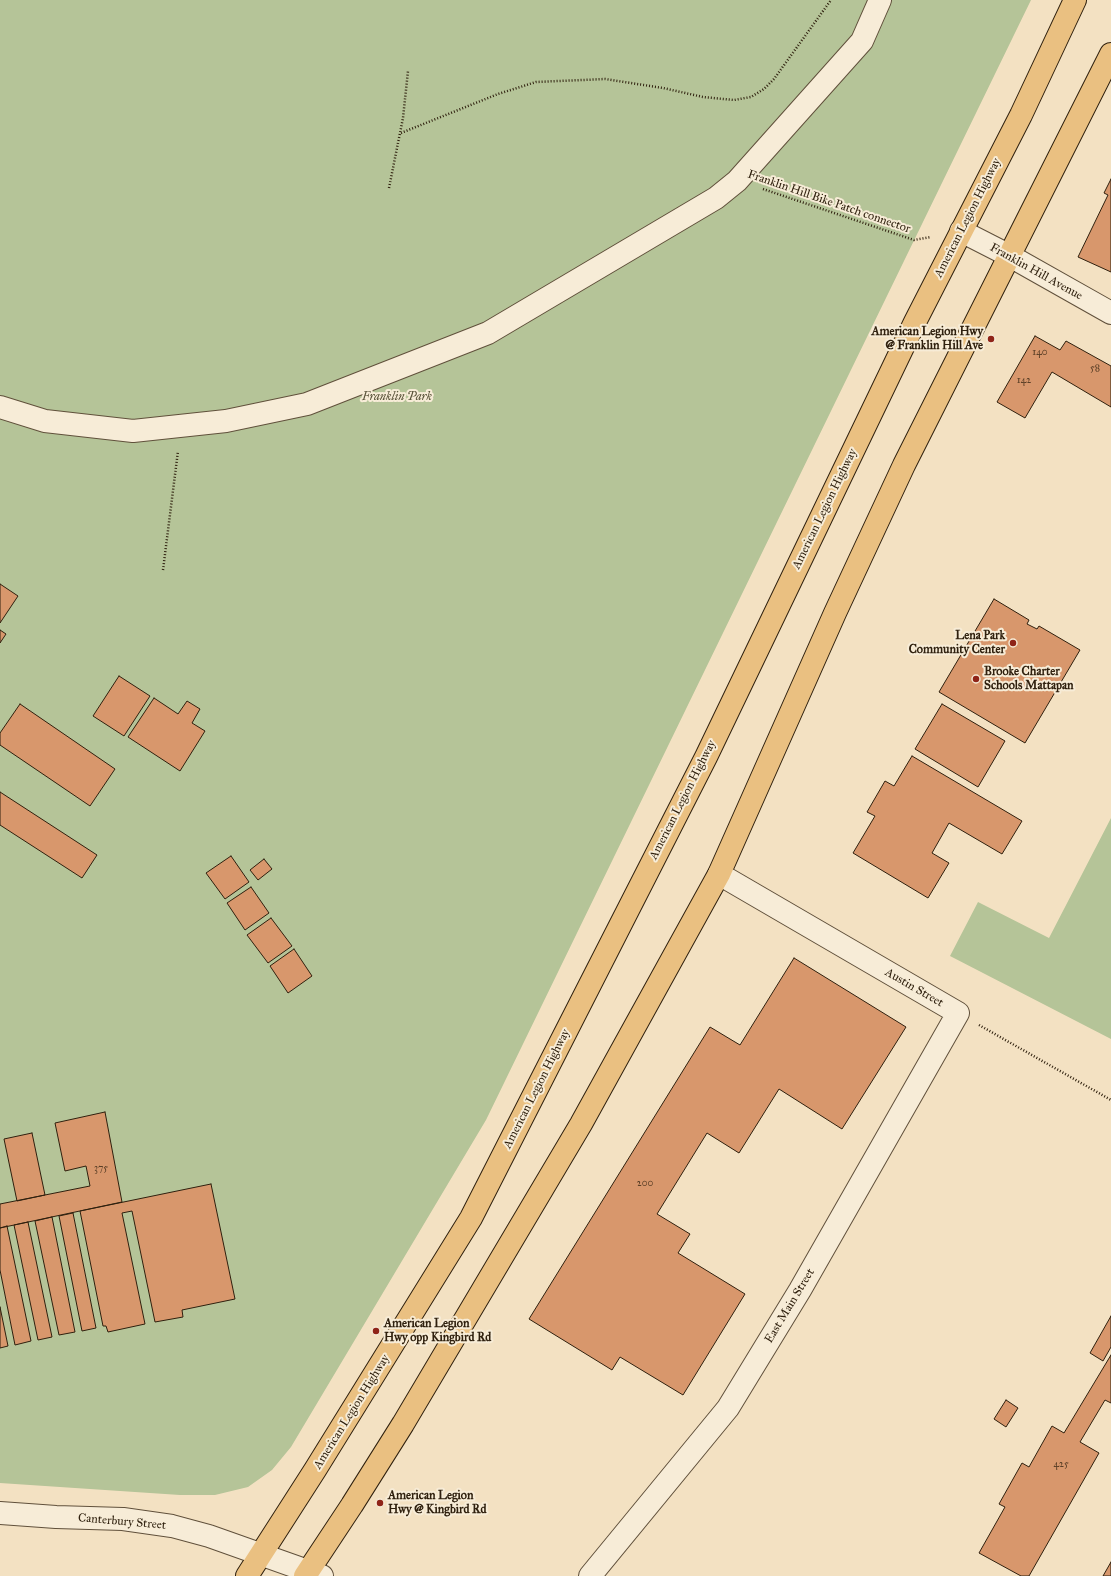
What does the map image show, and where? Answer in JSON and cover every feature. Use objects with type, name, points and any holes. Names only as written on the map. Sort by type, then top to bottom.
[{"type":"main road","name":"American Legion Highway","points":[[247,1576],[315,1470],[471,1218],[706,757],[915,322],[1021,115],[1075,0]]},
{"type":"main road","points":[[312,1574],[581,1124],[718,874],[900,472],[1111,54]]},
{"type":"street","points":[[0,407],[46,421],[133,432],[226,421],[306,404],[488,333],[716,198],[737,180],[862,41],[880,0]]},
{"type":"street","name":"Franklin Hill Avenue","points":[[961,231],[1010,256],[1111,313]]},
{"type":"street","name":"Austin Street","points":[[718,874],[958,1013]]},
{"type":"street","name":"East Main Street","points":[[590,1576],[705,1438],[728,1408],[800,1290],[958,1013]]},
{"type":"street","name":"Canterbury Street","points":[[0,1513],[56,1517],[123,1519],[172,1526],[209,1536],[312,1574]]},
{"type":"path","points":[[401,133],[498,94],[536,82],[605,79],[663,88],[703,97],[734,100],[751,97],[764,89],[774,79],[831,0]]},
{"type":"path","points":[[390,188],[401,133],[408,71]]},
{"type":"path","name":"Franklin Hill Bike Patch connector","points":[[737,180],[914,240]]},
{"type":"path","points":[[162,570],[182,426]]},
{"type":"path","name":"Austin Street","points":[[958,1013],[1111,1100]]},
{"type":"green space","name":"Franklin Park","points":[[0,0],[1031,0],[486,1120],[291,1447],[272,1470],[248,1487],[215,1495],[180,1495],[0,1483]]},
{"type":"green space","points":[[1111,818],[1111,1039],[950,956],[978,902],[1049,938]]},
{"type":"building","points":[[1111,179],[1111,272],[1078,257],[1108,195],[1104,193]]},
{"type":"building","points":[[1035,336],[1060,350],[1066,341],[1111,366],[1111,407],[1052,372],[1025,418],[997,402]]},
{"type":"building","points":[[0,584],[18,596],[0,623]]},
{"type":"building","points":[[994,599],[1029,620],[1027,624],[1037,629],[1039,626],[1080,650],[1025,743],[939,692]]},
{"type":"building","points":[[0,630],[6,634],[0,643]]},
{"type":"building","points":[[119,676],[150,696],[124,736],[93,716]]},
{"type":"building","points":[[154,698],[178,714],[187,701],[200,709],[192,723],[205,731],[180,771],[128,737]]},
{"type":"building","points":[[20,704],[115,769],[90,806],[0,745],[0,733]]},
{"type":"building","points":[[942,704],[1005,741],[978,787],[915,749]]},
{"type":"building","points":[[912,756],[1022,821],[1002,854],[949,823],[932,853],[949,863],[928,898],[853,853],[875,816],[867,812],[885,781],[894,786]]},
{"type":"building","points":[[0,792],[97,855],[82,878],[0,825]]},
{"type":"building","points":[[231,856],[249,882],[225,899],[206,873]]},
{"type":"building","points":[[264,859],[272,869],[258,880],[250,870]]},
{"type":"building","points":[[251,887],[269,913],[245,930],[227,903]]},
{"type":"building","points":[[271,918],[292,946],[268,963],[247,935]]},
{"type":"building","points":[[294,949],[312,976],[288,993],[270,966]]},
{"type":"building","points":[[794,958],[906,1027],[842,1129],[779,1089],[739,1153],[707,1133],[657,1214],[690,1234],[678,1253],[745,1294],[683,1395],[620,1357],[612,1370],[529,1319],[710,1027],[740,1045]]},
{"type":"building","points":[[105,1112],[122,1202],[0,1228],[0,1204],[90,1186],[86,1166],[65,1171],[55,1123]]},
{"type":"building","points":[[32,1133],[45,1195],[17,1201],[4,1139]]},
{"type":"building","points":[[211,1184],[235,1299],[182,1310],[183,1317],[155,1322],[132,1211],[122,1213],[145,1324],[108,1332],[106,1326],[103,1326],[80,1211]]},
{"type":"building","points":[[73,1213],[96,1328],[82,1331],[59,1216]]},
{"type":"building","points":[[52,1217],[75,1332],[59,1335],[35,1221]]},
{"type":"building","points":[[28,1222],[52,1337],[38,1340],[14,1225]]},
{"type":"building","points":[[7,1226],[31,1341],[15,1345],[0,1270],[0,1228]]},
{"type":"building","points":[[0,1307],[8,1346],[0,1348]]},
{"type":"building","points":[[1111,1316],[1111,1347],[1103,1361],[1090,1353]]},
{"type":"building","points":[[1111,1355],[1111,1403],[1105,1400],[1080,1442],[1099,1453],[1029,1576],[1021,1576],[979,1553],[1005,1507],[999,1504],[1022,1463],[1029,1467],[1052,1426],[1064,1433]]},
{"type":"building","points":[[1006,1400],[1018,1408],[1006,1427],[994,1419]]},
{"type":"building","points":[[1111,1562],[1111,1576],[1103,1576]]},
{"type":"place","name":"American Legion Hwy @ Franklin Hill Ave","points":[[991,339]]},
{"type":"place","name":"Lena Park Community Center","points":[[1013,643]]},
{"type":"place","name":"Brooke Charter Schools Mattapan","points":[[976,679]]},
{"type":"place","name":"American Legion Hwy opp Kingbird Rd","points":[[376,1331]]},
{"type":"place","name":"American Legion Hwy @ Kingbird Rd","points":[[380,1503]]}]
